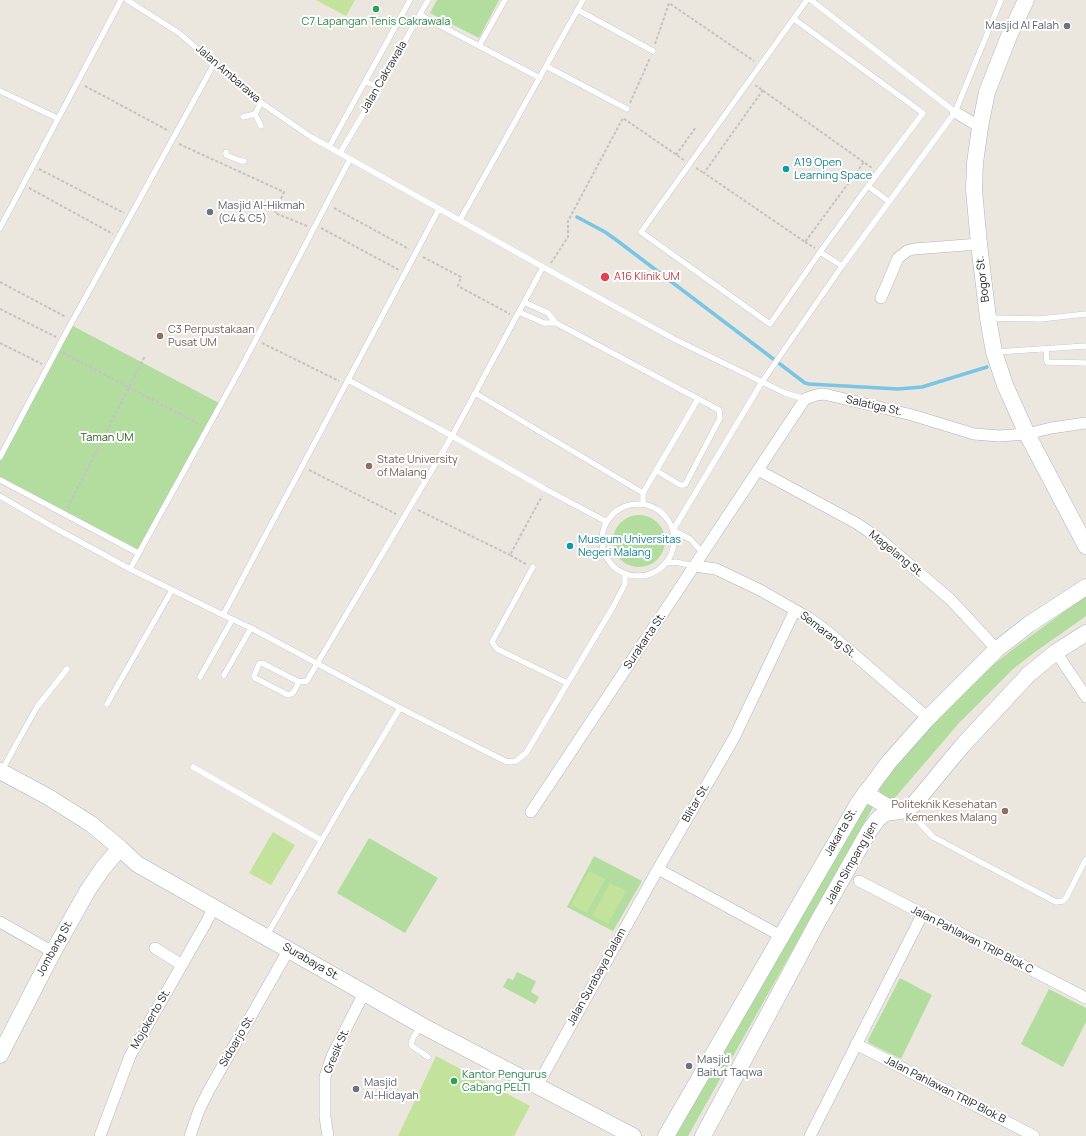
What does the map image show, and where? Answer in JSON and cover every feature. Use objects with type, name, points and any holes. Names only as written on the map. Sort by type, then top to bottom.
[{"type":"main road","name":"Bogor St.","points":[[1026,0],[1009,36],[987,92],[980,127],[974,190],[978,244],[994,352],[1005,385],[1027,434],[1086,546]]},
{"type":"main road","name":"Jakarta St.","points":[[666,1136],[865,793],[889,762],[928,718],[996,650],[1028,625],[1086,587]]},
{"type":"main road","name":"Jalan Simpang Ijen","points":[[702,1136],[817,923],[869,831],[877,820],[884,813],[907,810],[914,804],[962,746],[1029,674],[1056,652],[1086,633]]},
{"type":"main road","name":"Surabaya St.","points":[[0,772],[50,798],[91,824],[137,864],[213,908],[266,936],[421,1025],[633,1136]]},
{"type":"main road","points":[[865,793],[895,811]]},
{"type":"main road","name":"Jombang St.","points":[[0,1055],[4,1037],[88,890],[103,868],[120,848]]},
{"type":"street","points":[[955,112],[980,127]]},
{"type":"street","points":[[881,298],[898,258],[907,251],[914,249],[978,244]]},
{"type":"street","name":"Salatiga St.","points":[[805,399],[816,394],[824,394],[912,415],[974,434],[999,436],[1027,434],[1050,428],[1086,422]]},
{"type":"street","points":[[758,470],[805,399]]},
{"type":"street","name":"Surakarta St.","points":[[531,812],[758,470]]},
{"type":"street","name":"Magelang St.","points":[[758,470],[856,524],[881,540],[950,599],[996,650]]},
{"type":"street","points":[[703,553],[716,569]]},
{"type":"street","points":[[694,566],[716,569]]},
{"type":"street","name":"Semarang St.","points":[[716,569],[760,590],[809,618],[828,632],[928,718]]},
{"type":"street","name":"Blitar St.","points":[[658,869],[737,732],[795,610]]},
{"type":"street","points":[[1056,652],[1086,697]]},
{"type":"street","points":[[658,869],[781,936]]},
{"type":"street","name":"Jalan Surabaya Dalam","points":[[537,1086],[658,869]]},
{"type":"street","name":"Jalan Pahlawan TRIP Blok C","points":[[859,881],[922,915],[1086,998]]},
{"type":"street","name":"Mojokerto St.","points":[[100,1136],[130,1056],[207,922],[213,908]]},
{"type":"street","points":[[810,1136],[922,915]]},
{"type":"street","points":[[0,922],[53,952]]},
{"type":"street","points":[[155,948],[182,965]]},
{"type":"street","name":"Sidoarjo St.","points":[[190,1136],[209,1090],[289,949]]},
{"type":"street","name":"Gresik St.","points":[[328,1136],[325,1117],[325,1077],[332,1056],[364,993]]},
{"type":"street","name":"Jalan Pahlawan TRIP Blok B","points":[[856,1044],[1034,1136]]},
{"type":"lane","points":[[0,228],[57,118],[121,0]]},
{"type":"lane","name":"Jalan Ambarawa","points":[[127,0],[179,33],[250,95],[296,128],[545,268],[681,342],[762,382],[805,399]]},
{"type":"lane","name":"Jalan Cakrawala","points":[[329,147],[410,0]]},
{"type":"lane","name":"Jalan Cakrawala","points":[[340,153],[428,0]]},
{"type":"lane","points":[[479,46],[505,0]]},
{"type":"lane","points":[[460,220],[583,0]]},
{"type":"lane","points":[[794,19],[923,113],[878,172],[770,324],[641,232],[807,0]]},
{"type":"lane","points":[[810,0],[955,112]]},
{"type":"lane","points":[[673,530],[762,382],[888,201],[955,112],[1001,0]]},
{"type":"lane","points":[[578,10],[653,52]]},
{"type":"lane","points":[[420,15],[540,78]]},
{"type":"lane","points":[[0,457],[62,340],[214,64]]},
{"type":"lane","points":[[546,66],[627,109]]},
{"type":"lane","points":[[366,82],[379,87]]},
{"type":"lane","points":[[0,91],[57,118]]},
{"type":"lane","points":[[243,117],[255,114],[261,103]]},
{"type":"lane","points":[[255,114],[261,126]]},
{"type":"lane","points":[[226,152],[226,155],[244,161]]},
{"type":"lane","points":[[130,569],[256,340],[350,159]]},
{"type":"lane","points":[[868,186],[888,201]]},
{"type":"lane","points":[[223,616],[440,209]]},
{"type":"lane","points":[[820,252],[842,266]]},
{"type":"lane","points":[[299,682],[293,693],[288,695],[254,677],[259,664],[262,663],[299,682],[306,681],[452,436],[517,314],[545,268]]},
{"type":"lane","points":[[524,302],[548,313],[556,322],[718,410],[720,418],[686,483],[683,486],[680,485],[657,471]]},
{"type":"lane","points":[[517,314],[544,322],[556,322]]},
{"type":"lane","points":[[988,318],[1040,319],[1086,314]]},
{"type":"lane","points":[[994,352],[1086,346]]},
{"type":"lane","points":[[1046,349],[1047,362],[1086,363]]},
{"type":"lane","points":[[347,382],[452,436],[545,489],[607,522]]},
{"type":"lane","points":[[476,393],[644,493]]},
{"type":"lane","points":[[643,504],[644,493],[698,399]]},
{"type":"lane","points":[[0,480],[138,553]]},
{"type":"lane","points":[[0,496],[130,569],[223,616],[251,628],[400,708],[505,761],[516,761],[526,753],[613,607],[625,584],[625,574]]},
{"type":"lane","points":[[643,504],[651,506],[665,516],[673,530],[674,544],[670,557],[660,569],[652,574],[634,576],[625,574],[612,565],[604,552],[602,537],[607,522],[616,511],[629,505],[643,504]]},
{"type":"lane","points":[[673,530],[690,539],[703,553]]},
{"type":"lane","points":[[666,563],[676,562],[694,566]]},
{"type":"lane","points":[[533,567],[492,642],[497,649],[567,684]]},
{"type":"lane","points":[[106,704],[172,590]]},
{"type":"lane","points":[[200,677],[232,620]]},
{"type":"lane","points":[[224,675],[251,628]]},
{"type":"lane","points":[[0,772],[37,707],[68,669]]},
{"type":"lane","points":[[266,936],[321,840],[400,708]]},
{"type":"lane","points":[[193,767],[321,840]]},
{"type":"lane","points":[[895,811],[919,822],[933,837],[1056,902],[1063,901],[1066,898],[1086,859]]},
{"type":"lane","points":[[421,1025],[411,1044],[428,1057]]},
{"type":"path","points":[[545,268],[568,237],[568,222],[623,118],[653,52],[669,3],[760,66]]},
{"type":"path","points":[[749,80],[878,172]]},
{"type":"path","points":[[77,82],[175,135]]},
{"type":"path","points":[[763,90],[704,173],[805,242],[864,162]]},
{"type":"path","points":[[623,118],[690,164]]},
{"type":"path","points":[[676,154],[696,127]]},
{"type":"path","points":[[172,141],[284,192],[274,213],[314,227],[405,273]]},
{"type":"path","points":[[33,166],[130,217]]},
{"type":"path","points":[[22,185],[119,237]]},
{"type":"path","points":[[326,204],[461,277],[458,286],[517,314]]},
{"type":"path","points":[[0,282],[73,320]]},
{"type":"path","points":[[0,309],[62,340]]},
{"type":"path","points":[[256,340],[347,382]]},
{"type":"path","points":[[0,343],[48,367]]},
{"type":"path","points":[[57,350],[208,428]]},
{"type":"path","points":[[64,513],[145,356]]},
{"type":"path","points":[[303,466],[403,518]]},
{"type":"path","points":[[510,555],[545,489]]},
{"type":"path","points":[[410,506],[533,567]]},
{"type":"green space","name":"C7 Lapangan Tenis Cakrawala","points":[[316,0],[355,0],[346,16]]},
{"type":"green space","points":[[437,0],[499,0],[479,38],[430,13]]},
{"type":"green space","name":"Taman UM","points":[[71,325],[221,404],[141,551],[0,477],[0,459]]},
{"type":"green space","points":[[639,515],[649,517],[657,523],[663,531],[665,541],[663,551],[657,559],[649,565],[639,567],[629,565],[621,559],[615,551],[613,541],[615,531],[621,523],[629,517]]},
{"type":"green space","points":[[1086,596],[1086,616],[1013,669],[959,723],[893,800],[881,796],[879,789],[892,769],[919,737],[993,665]]},
{"type":"green space","points":[[869,802],[873,805],[872,809],[688,1136],[676,1136],[837,848],[864,805]]},
{"type":"green space","points":[[273,832],[295,845],[271,885],[249,873]]},
{"type":"green space","points":[[369,838],[438,878],[405,933],[337,893]]},
{"type":"green space","points":[[594,856],[642,881],[613,931],[567,907]]},
{"type":"green space","points":[[589,871],[605,879],[587,913],[571,905]]},
{"type":"green space","points":[[610,883],[626,891],[608,924],[592,916]]},
{"type":"green space","points":[[517,972],[536,981],[531,992],[539,997],[535,1004],[503,987],[508,978],[513,980]]},
{"type":"green space","points":[[900,978],[932,995],[901,1059],[869,1043],[868,1040]]},
{"type":"green space","points":[[1049,989],[1086,1008],[1086,1022],[1063,1067],[1021,1044]]},
{"type":"green space","name":"Kantor Pengurus Cabang PELTI","points":[[436,1056],[530,1106],[514,1136],[398,1136]]},
{"type":"waterway","points":[[577,217],[615,239],[805,383],[898,389],[922,387],[987,367]]},
{"type":"place","name":"C7 Lapangan Tenis Cakrawala","points":[[376,9]]},
{"type":"place","name":"Masjid Al Falah","points":[[1067,26]]},
{"type":"place","name":"A19 Open Learning Space","points":[[786,169]]},
{"type":"place","name":"Masjid Al-Hikmah (C4 & C5)","points":[[210,212]]},
{"type":"place","name":"A16 Klinik UM","points":[[605,277]]},
{"type":"place","name":"C3 Perpustakaan Pusat UM","points":[[160,336]]},
{"type":"place","name":"State University of Malang","points":[[369,466]]},
{"type":"place","name":"Museum Universitas Negeri Malang","points":[[570,546]]},
{"type":"place","name":"Politeknik Kesehatan Kemenkes Malang","points":[[1005,811]]},
{"type":"place","name":"Masjid Baitut Taqwa","points":[[689,1066]]},
{"type":"place","name":"Kantor Pengurus Cabang PELTI","points":[[454,1081]]},
{"type":"place","name":"Masjid Al-Hidayah","points":[[356,1089]]}]
